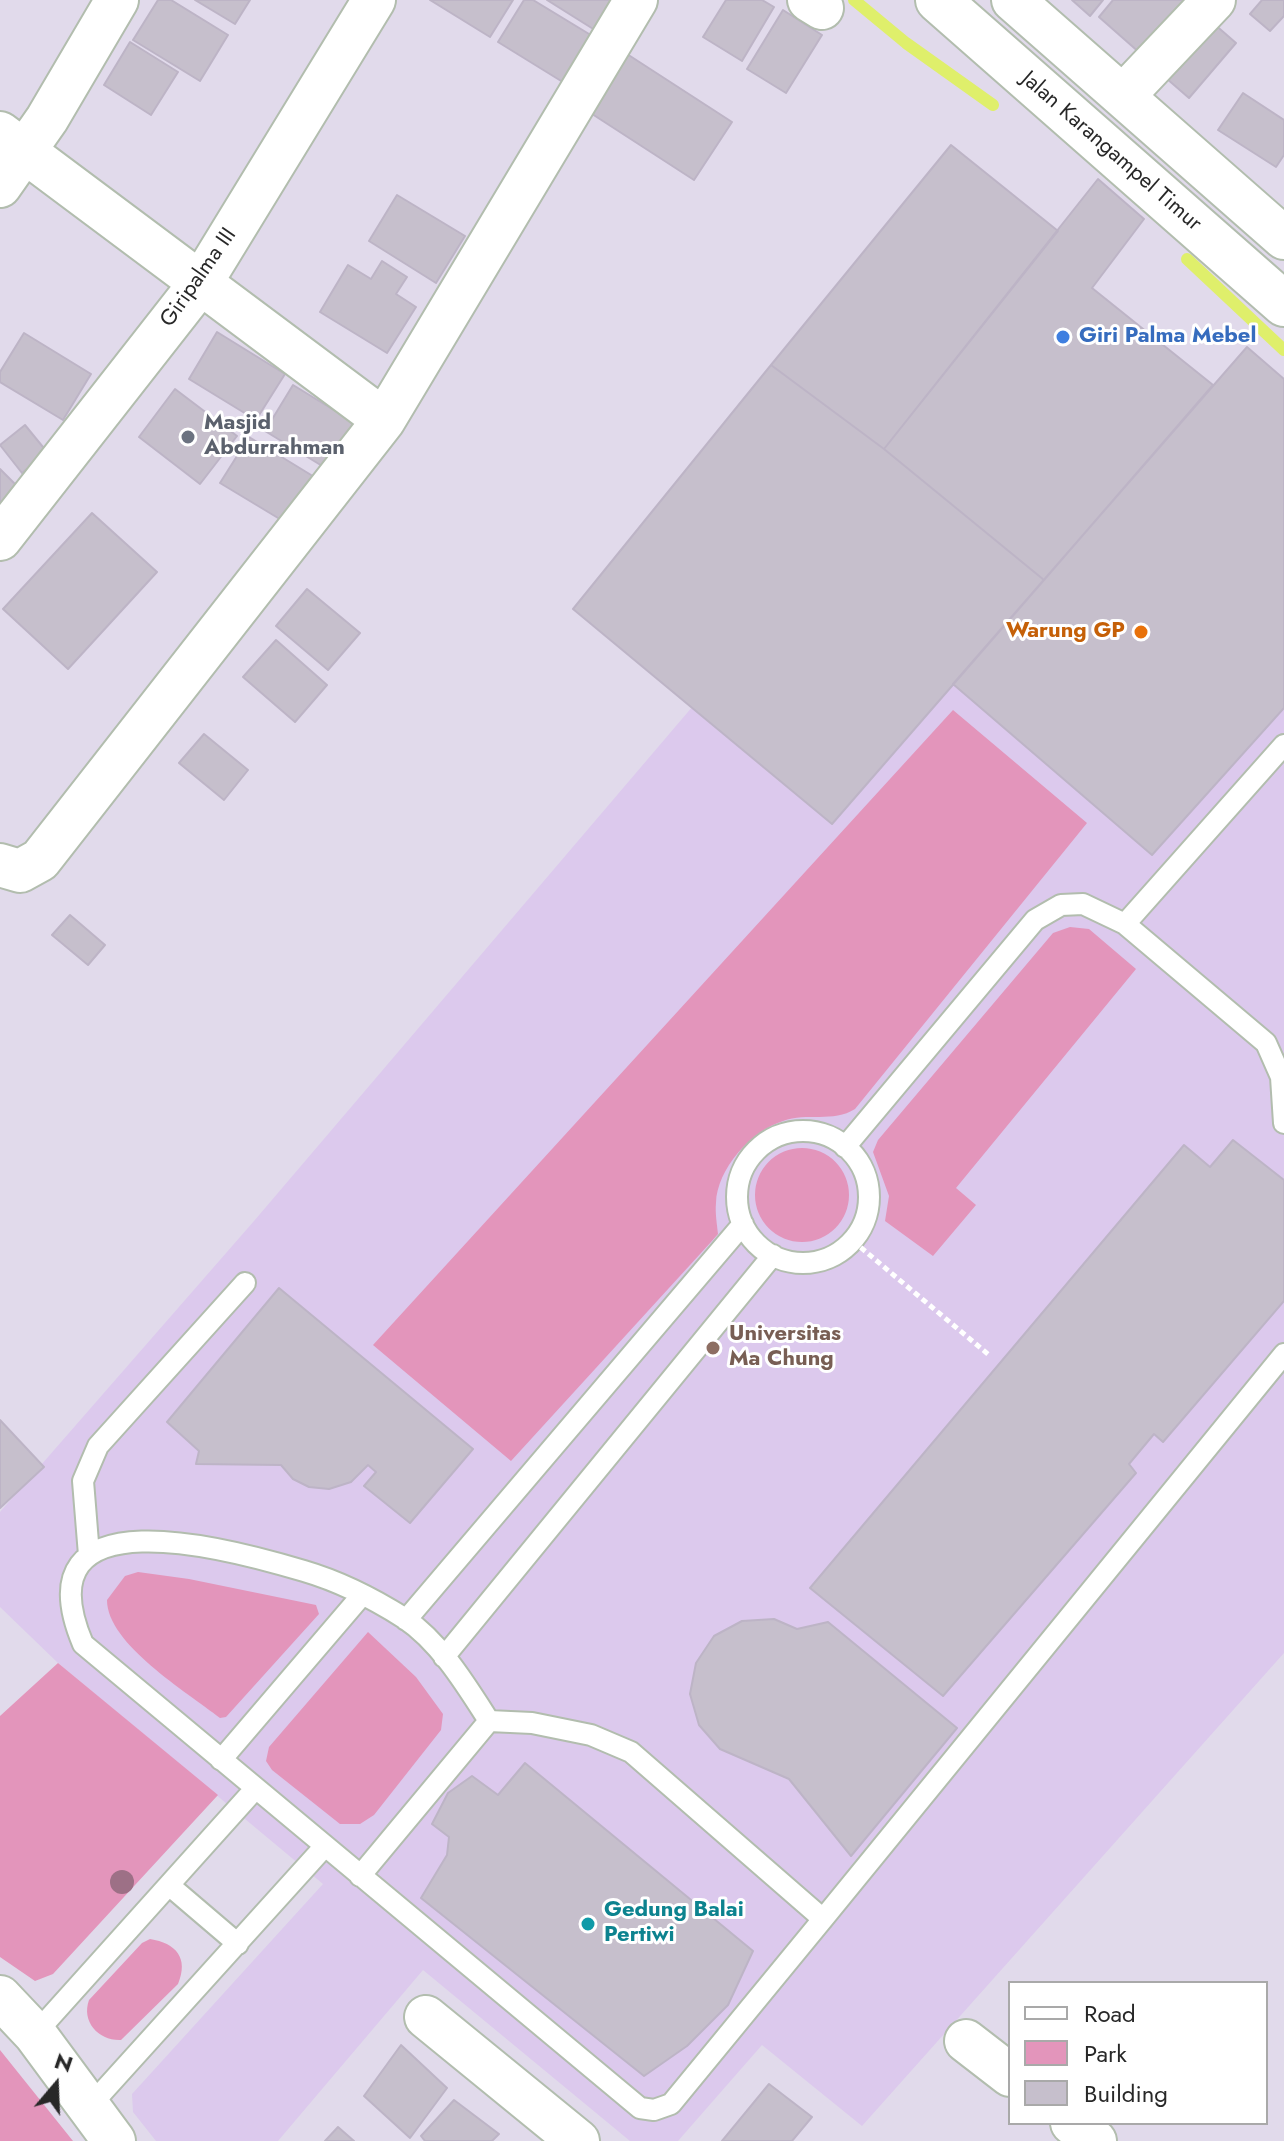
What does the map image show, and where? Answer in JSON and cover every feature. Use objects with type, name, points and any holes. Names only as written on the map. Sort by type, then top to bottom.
[{"type":"street","points":[[0,186],[12,142],[117,0]]},
{"type":"street","name":"Giripalma III","points":[[0,539],[202,281],[374,0]]},
{"type":"street","points":[[0,865],[20,871],[40,860],[384,420],[636,0]]},
{"type":"street","name":"Jalan Karangampel Timur","points":[[938,0],[1282,298]]},
{"type":"street","points":[[1013,0],[1284,238]]},
{"type":"street","points":[[1124,95],[1214,0]]},
{"type":"street","points":[[12,142],[384,420]]},
{"type":"street","points":[[0,1997],[35,2034],[114,2141]]},
{"type":"street","points":[[426,2017],[578,2141]]},
{"type":"street","points":[[966,2041],[1008,2073]]},
{"type":"street","points":[[1075,2125],[1095,2141]]},
{"type":"lane","points":[[1125,924],[1284,745]]},
{"type":"lane","points":[[845,1147],[1035,920],[1061,905],[1083,904],[1125,924],[1266,1043],[1281,1077],[1284,1123]]},
{"type":"lane","points":[[804,1132],[830,1137],[858,1160],[869,1192],[868,1210],[853,1241],[840,1252],[807,1263],[773,1255],[760,1248],[743,1224],[737,1190],[750,1157],[778,1136],[804,1132]]},
{"type":"lane","points":[[406,1620],[743,1224]]},
{"type":"lane","points":[[444,1657],[773,1255]]},
{"type":"lane","points":[[89,1555],[83,1481],[98,1446],[245,1283]]},
{"type":"lane","points":[[489,1721],[444,1657],[406,1620],[362,1595],[306,1571],[215,1550],[161,1542],[102,1545],[89,1555],[77,1571],[69,1596],[72,1620],[83,1644],[640,2108],[654,2110],[671,2104],[1284,1354]]},
{"type":"lane","points":[[221,1760],[362,1595]]},
{"type":"lane","points":[[489,1721],[532,1723],[591,1735],[631,1752],[823,1919]]},
{"type":"lane","points":[[360,1876],[489,1721]]},
{"type":"lane","points":[[35,2034],[255,1789]]},
{"type":"lane","points":[[89,2107],[325,1846]]},
{"type":"lane","points":[[170,1886],[238,1944]]},
{"type":"path","points":[[853,1241],[989,1355]]},
{"type":"shaded area","name":"Universitas Ma Chung","points":[[953,684],[1152,855],[1284,708],[1284,1653],[862,2126],[762,2045],[678,2141],[630,2141],[423,1970],[278,2141],[156,2141],[133,2112],[132,2094],[323,1884],[58,1663],[0,1607],[0,1512],[254,1221],[693,706],[832,824]]},
{"type":"green space","points":[[953,710],[1087,823],[855,1109],[838,1116],[783,1121],[759,1133],[738,1153],[722,1177],[718,1190],[718,1234],[511,1461],[373,1345]]},
{"type":"green space","points":[[1070,927],[1089,929],[1136,969],[956,1188],[976,1205],[933,1256],[885,1221],[889,1196],[873,1152],[878,1140],[1053,933]]},
{"type":"green space","points":[[802,1148],[820,1151],[835,1162],[846,1177],[849,1195],[846,1213],[835,1228],[820,1239],[802,1242],[784,1239],[769,1228],[758,1213],[755,1195],[758,1177],[769,1162],[784,1151]]},
{"type":"green space","points":[[138,1572],[189,1579],[316,1605],[319,1614],[226,1717],[220,1718],[151,1666],[120,1633],[111,1617],[107,1600],[125,1576]]},
{"type":"green space","points":[[368,1632],[416,1677],[443,1714],[441,1730],[374,1815],[360,1824],[340,1824],[272,1770],[266,1761],[269,1747]]},
{"type":"green space","points":[[58,1663],[218,1795],[53,1974],[35,1981],[0,1957],[0,1716]]},
{"type":"green space","points":[[150,1939],[167,1944],[178,1953],[182,1967],[178,1984],[121,2040],[99,2034],[90,2023],[89,2000],[142,1943]]},
{"type":"green space","points":[[0,2050],[73,2141],[0,2141]]},
{"type":"building","points":[[158,0],[171,0],[228,35],[200,81],[133,40]]},
{"type":"building","points":[[195,0],[250,0],[235,24]]},
{"type":"building","points":[[430,0],[513,0],[490,37]]},
{"type":"building","points":[[524,0],[533,0],[594,37],[566,84],[498,42]]},
{"type":"building","points":[[547,0],[618,0],[598,32]]},
{"type":"building","points":[[726,0],[762,0],[774,7],[742,61],[703,37]]},
{"type":"building","points":[[1072,0],[1103,0],[1090,16]]},
{"type":"building","points":[[1113,0],[1188,0],[1141,54],[1099,17]]},
{"type":"building","points":[[1262,0],[1284,0],[1284,16],[1270,31],[1250,14]]},
{"type":"building","points":[[783,10],[822,35],[786,93],[747,69]]},
{"type":"building","points":[[1213,23],[1236,43],[1189,98],[1166,78]]},
{"type":"building","points":[[130,42],[178,72],[151,115],[104,85]]},
{"type":"building","points":[[627,54],[732,122],[694,180],[589,112]]},
{"type":"building","points":[[1243,93],[1284,120],[1284,155],[1276,167],[1218,130]]},
{"type":"building","points":[[951,145],[1058,231],[884,449],[771,365]]},
{"type":"building","name":"Giri Palma Mebel","points":[[1098,179],[1144,219],[1092,288],[1213,385],[1044,580],[884,449]]},
{"type":"building","points":[[397,195],[465,236],[436,283],[369,241]]},
{"type":"building","points":[[382,261],[407,277],[396,294],[416,307],[387,353],[320,312],[348,265],[371,279]]},
{"type":"building","points":[[217,332],[285,374],[256,420],[189,379]]},
{"type":"building","points":[[24,333],[91,374],[63,420],[0,382],[0,372]]},
{"type":"building","name":"Warung GP","points":[[1247,347],[1284,379],[1284,708],[1152,855],[953,684]]},
{"type":"building","points":[[771,365],[884,449],[1044,580],[832,824],[573,609]]},
{"type":"building","points":[[293,385],[360,426],[332,472],[265,431]]},
{"type":"building","name":"Masjid Abdurrahman","points":[[175,389],[237,436],[200,484],[139,437]]},
{"type":"building","points":[[25,425],[47,452],[22,473],[0,445]]},
{"type":"building","points":[[249,437],[316,478],[288,524],[220,483]]},
{"type":"building","points":[[0,469],[18,487],[0,506]]},
{"type":"building","points":[[92,513],[157,572],[68,669],[3,609]]},
{"type":"building","points":[[307,589],[360,633],[328,670],[276,626]]},
{"type":"building","points":[[276,640],[327,685],[295,722],[243,677]]},
{"type":"building","points":[[204,734],[248,770],[224,800],[179,763]]},
{"type":"building","points":[[70,915],[105,945],[88,965],[52,935]]},
{"type":"building","points":[[1233,1140],[1284,1180],[1284,1301],[1163,1442],[1154,1434],[1129,1464],[1136,1473],[943,1696],[810,1588],[1184,1145],[1210,1167]]},
{"type":"building","points":[[279,1288],[473,1449],[410,1523],[364,1486],[376,1472],[368,1465],[351,1482],[329,1489],[309,1487],[293,1479],[281,1465],[196,1464],[199,1451],[167,1422]]},
{"type":"building","points":[[0,1420],[44,1467],[0,1508]]},
{"type":"building","points":[[774,1619],[797,1629],[828,1622],[957,1728],[851,1856],[789,1779],[720,1749],[699,1725],[690,1694],[696,1663],[714,1636],[742,1621]]},
{"type":"building","name":"Gedung Balai Pertiwi","points":[[525,1763],[753,1951],[728,2005],[687,2046],[644,2076],[421,1898],[447,1855],[449,1837],[432,1824],[448,1793],[472,1776],[498,1795]]},
{"type":"building","points":[[401,2045],[447,2088],[410,2138],[364,2096]]},
{"type":"building","points":[[769,2084],[812,2117],[792,2141],[722,2141]]},
{"type":"building","points":[[454,2100],[499,2134],[492,2141],[425,2141],[421,2136]]},
{"type":"building","points":[[338,2127],[354,2141],[325,2141]]},
{"type":"waterway","points":[[854,0],[906,43],[993,105]]},
{"type":"waterway","points":[[1187,259],[1284,350]]},
{"type":"place","name":"Giri Palma Mebel","points":[[1063,337]]},
{"type":"place","name":"Masjid Abdurrahman","points":[[188,437]]},
{"type":"place","name":"Warung GP","points":[[1141,632]]},
{"type":"place","name":"Universitas Ma Chung","points":[[713,1348]]},
{"type":"place","name":"Gedung Balai Pertiwi","points":[[588,1924]]}]
